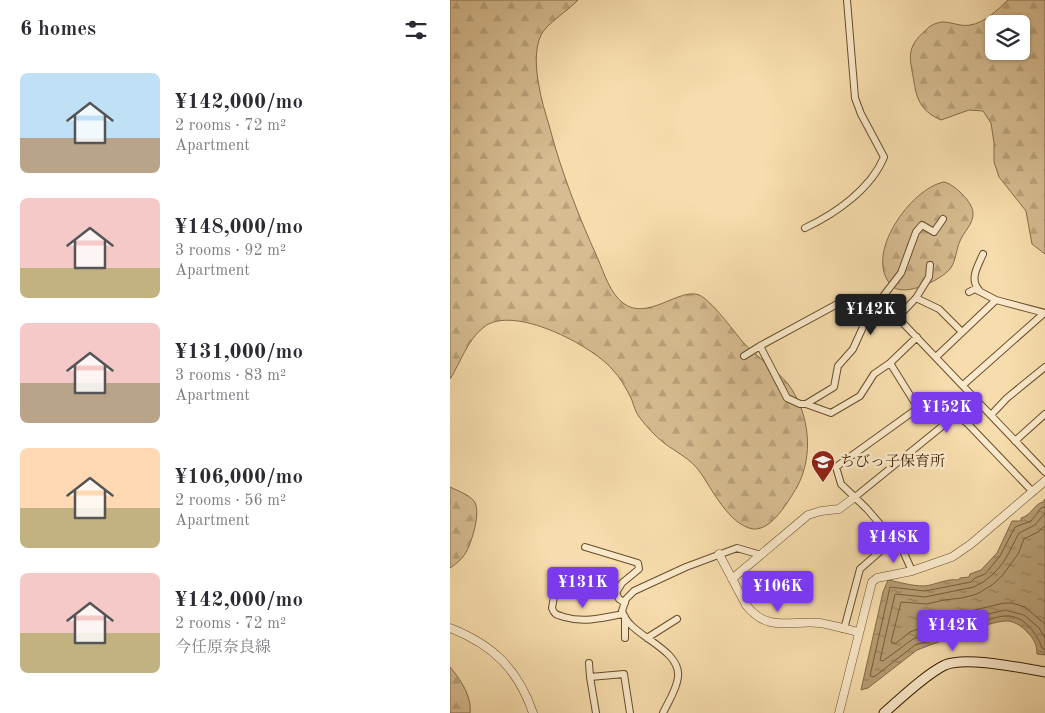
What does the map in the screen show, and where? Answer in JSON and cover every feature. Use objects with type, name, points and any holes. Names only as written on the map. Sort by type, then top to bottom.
[{"type":"main road","points":[[884,713],[927,677],[946,665],[965,661],[1045,672]]},
{"type":"street","points":[[804,228],[822,220],[853,196],[878,170],[884,157],[861,114],[855,98],[847,0]]},
{"type":"street","points":[[806,404],[834,387],[838,366],[853,349],[868,316],[880,298],[901,273],[920,226],[922,225],[934,232],[943,219]]},
{"type":"street","points":[[983,254],[974,279],[974,284],[978,290],[996,300],[1043,314]]},
{"type":"street","points":[[898,317],[916,298],[929,277],[930,265]]},
{"type":"street","points":[[969,292],[975,289],[978,290]]},
{"type":"street","points":[[880,298],[1045,472]]},
{"type":"street","points":[[916,298],[939,309],[962,332]]},
{"type":"street","points":[[936,357],[996,300]]},
{"type":"street","points":[[744,356],[840,302]]},
{"type":"street","points":[[963,386],[1043,314]]},
{"type":"street","points":[[760,346],[787,398],[831,413],[860,396],[874,374],[890,363],[917,337]]},
{"type":"street","points":[[890,363],[918,408],[836,467],[841,484],[903,551],[912,571]]},
{"type":"street","points":[[991,415],[1007,398],[1045,367]]},
{"type":"street","points":[[1016,441],[1045,414]]},
{"type":"street","points":[[732,579],[808,515],[820,511],[839,509],[855,498],[956,415],[967,423],[1033,492]]},
{"type":"street","points":[[839,713],[872,582],[877,578],[912,571],[952,557],[971,544],[1045,482]]},
{"type":"street","points":[[844,629],[860,569],[893,540]]},
{"type":"street","points":[[585,547],[638,563],[639,569],[622,583],[616,593],[618,599],[624,602]]},
{"type":"street","points":[[625,638],[622,610],[624,602],[634,592],[686,566],[737,548],[761,554]]},
{"type":"street","points":[[719,554],[746,605],[764,621],[781,624],[819,623],[858,632]]},
{"type":"street","points":[[556,586],[552,608],[556,614],[572,619],[587,620],[624,615]]},
{"type":"street","points":[[624,615],[631,625],[668,653],[676,664],[679,674],[677,684],[663,713]]},
{"type":"street","points":[[647,638],[677,619]]},
{"type":"street","points":[[450,628],[469,636],[496,653],[513,671],[527,695],[532,713]]},
{"type":"street","points":[[589,663],[596,713]]},
{"type":"street","points":[[590,677],[624,674],[630,713]]},
{"type":"green space","points":[[450,0],[578,0],[544,31],[541,35],[536,54],[542,101],[570,193],[608,283],[618,299],[632,308],[642,309],[682,296],[699,295],[716,309],[747,347],[783,378],[795,395],[805,421],[807,435],[806,462],[794,493],[785,507],[767,525],[753,529],[736,521],[722,505],[696,467],[651,431],[637,413],[631,398],[615,372],[602,359],[587,349],[551,330],[513,320],[497,321],[484,327],[473,338],[450,379]]},
{"type":"green space","points":[[1008,0],[1045,0],[1045,254],[1032,244],[1026,211],[999,177],[994,162],[991,123],[983,111],[969,110],[941,120],[925,110],[919,101],[915,89],[911,66],[912,48],[919,36],[936,23],[967,25],[981,22],[985,19],[985,60],[1030,60],[1030,15],[990,15]]},
{"type":"green space","points":[[944,182],[953,186],[970,204],[973,213],[972,220],[960,241],[950,269],[939,278],[922,286],[905,290],[898,289],[892,286],[884,273],[883,258],[887,241],[894,225],[905,210],[931,187]]},
{"type":"green space","points":[[450,487],[472,499],[477,512],[473,536],[467,550],[460,560],[450,568]]},
{"type":"green space","points":[[450,667],[467,694],[470,713],[450,713]]},
{"type":"water","points":[[1045,499],[1045,655],[1037,654],[1033,640],[1019,625],[1008,621],[997,622],[957,634],[952,636],[952,639],[917,650],[868,688],[861,690],[883,592],[888,580],[924,586],[969,577],[970,574],[981,570],[997,553],[1012,521],[1021,521],[1021,518],[1028,515]]},
{"type":"place","name":"ちびっ子保育所","points":[[823,483]]}]
